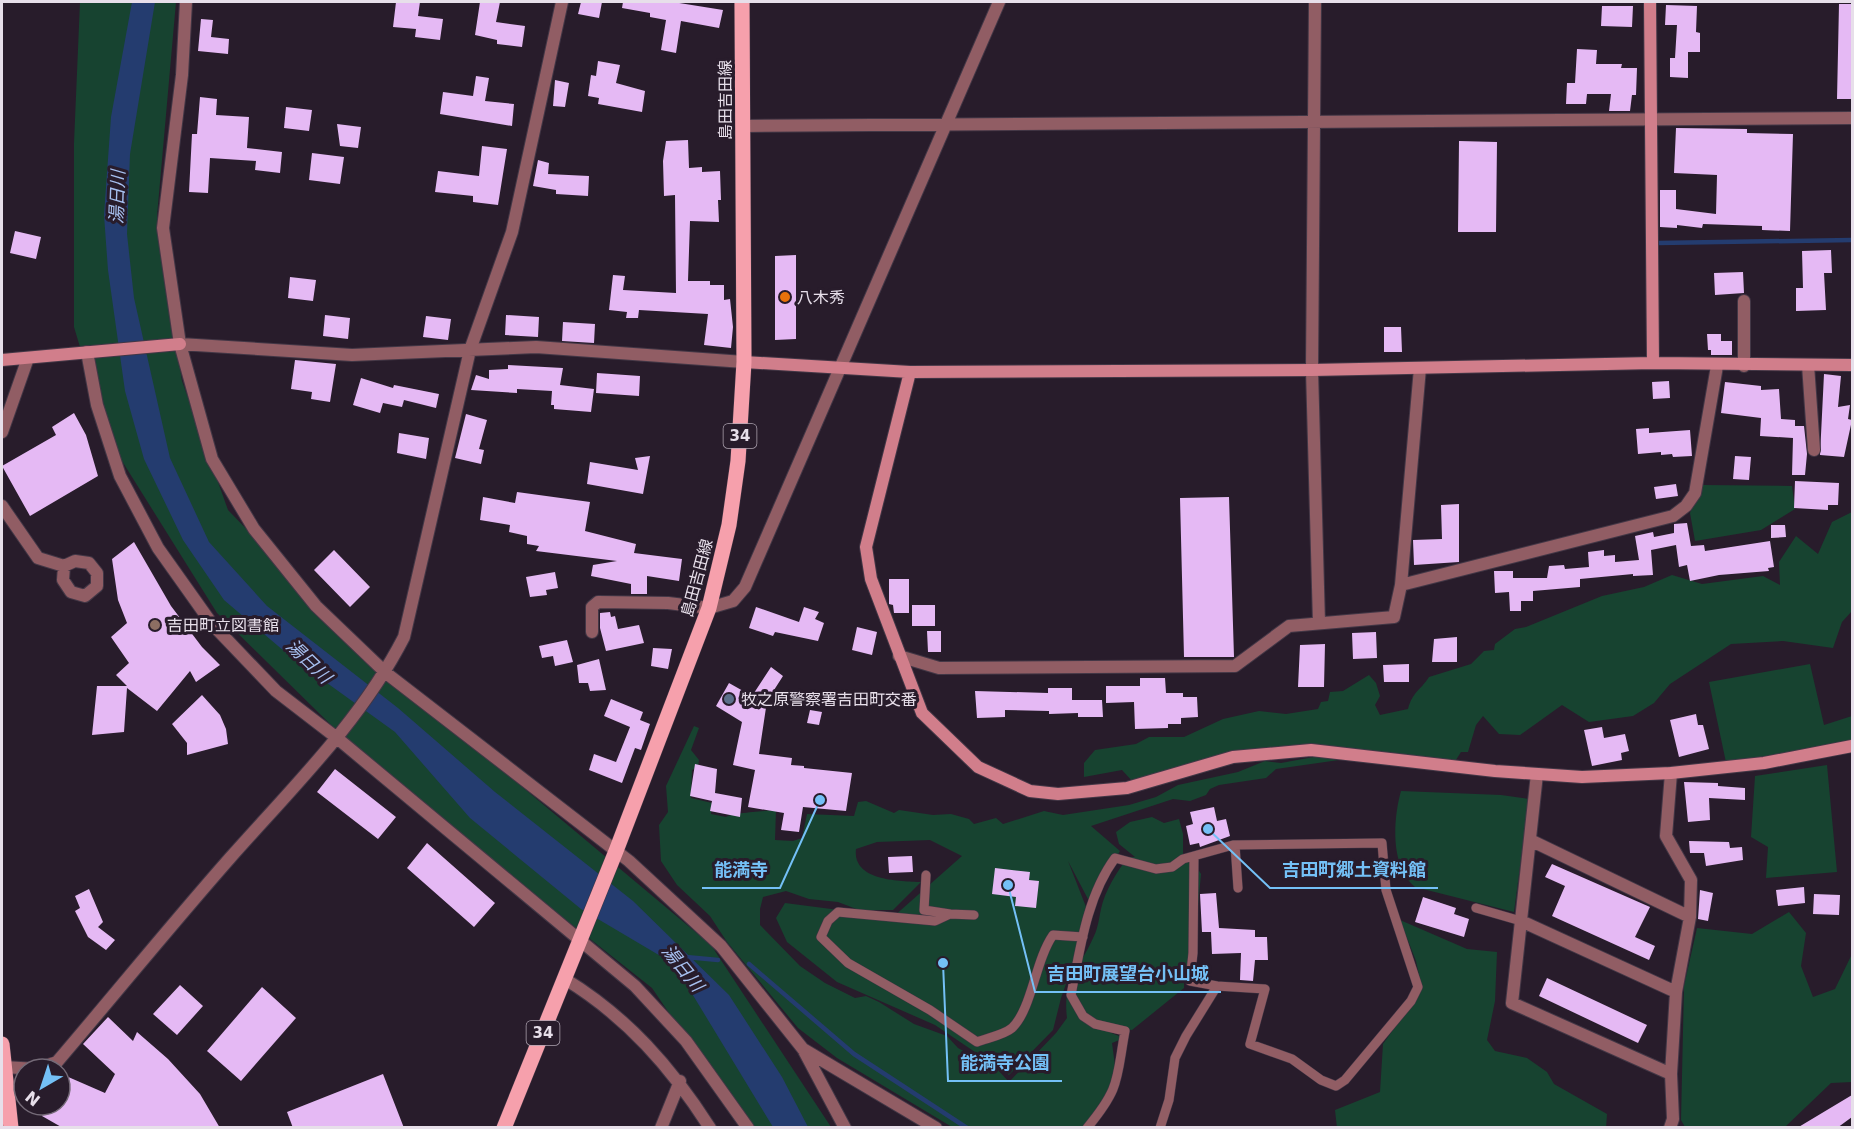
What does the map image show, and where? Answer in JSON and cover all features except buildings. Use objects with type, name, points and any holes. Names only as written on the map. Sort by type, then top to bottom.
[{"type":"main road","name":"島田吉田線","points":[[504,1128],[616,851],[709,608],[729,525],[738,461],[744,362],[742,2]]},
{"type":"main road","points":[[2,1044],[11,1128]]},
{"type":"street","points":[[186,2],[182,75],[163,228],[180,344],[212,459],[254,529],[316,606],[386,673],[616,851],[721,946],[802,1049],[845,1128]]},
{"type":"street","points":[[4,1067],[37,1069],[57,1062],[207,884],[337,738],[386,673],[404,637],[470,350],[512,232],[562,2]]},
{"type":"street","points":[[592,632],[592,606],[598,602],[668,603],[709,608],[733,601],[745,587],[999,2]]},
{"type":"street","points":[[1315,2],[1316,122],[1312,370],[1319,623]]},
{"type":"street","points":[[1650,2],[1653,363]]},
{"type":"street","points":[[742,126],[1852,118]]},
{"type":"street","points":[[1744,301],[1744,366]]},
{"type":"street","points":[[2,360],[180,344],[352,355],[536,346],[910,372],[1312,370],[1653,363],[1717,366],[1852,364]]},
{"type":"street","points":[[87,351],[97,405],[120,476],[158,548],[212,624],[276,690],[580,938],[635,986],[686,1041],[748,1128]]},
{"type":"street","points":[[2,432],[28,358]]},
{"type":"street","points":[[1808,365],[1814,450]]},
{"type":"street","points":[[1401,585],[1673,516],[1686,506],[1695,493],[1717,366]]},
{"type":"street","points":[[899,656],[939,668],[1235,666],[1289,626],[1394,618],[1401,585],[1420,368]]},
{"type":"street","points":[[910,372],[867,547],[871,579],[922,713],[949,742],[978,767],[1030,791],[1058,795],[1127,788],[1233,757],[1311,750],[1582,777],[1671,773],[1764,763],[1852,746]]},
{"type":"street","points":[[2,506],[38,558],[64,566]]},
{"type":"street","points":[[1670,1128],[1673,1119],[1671,1074],[1676,993],[1690,917],[1691,880],[1665,836],[1671,773]]},
{"type":"street","points":[[1537,774],[1512,1003],[1671,1074]]},
{"type":"street","points":[[1530,840],[1690,917]]},
{"type":"street","points":[[1521,921],[1676,993]]},
{"type":"street","points":[[564,980],[598,999],[654,1052],[680,1081],[710,1128]]},
{"type":"street","points":[[802,1049],[936,1128]]},
{"type":"street","points":[[661,1128],[680,1081]]},
{"type":"lane","points":[[1087,1128],[1112,1097],[1120,1074],[1125,1031],[1095,1024],[1083,1016],[1071,995],[1083,937],[1101,877],[1115,858],[1156,868],[1172,867],[1183,859],[1194,856],[1235,845],[1382,843],[1386,890],[1418,987],[1396,1018],[1345,1080],[1336,1086],[1321,1080],[1292,1059],[1251,1044],[1265,989],[1217,986],[1190,981],[1193,953],[1194,856]]},
{"type":"lane","points":[[1235,845],[1238,888]]},
{"type":"lane","points":[[926,875],[924,909],[950,914],[974,915]]},
{"type":"lane","points":[[1476,908],[1521,921]]},
{"type":"lane","points":[[950,914],[935,921],[838,912],[828,921],[821,937],[848,963],[930,1010],[977,1042],[1011,1029],[1024,1010],[1036,969],[1053,935],[1083,937]]},
{"type":"lane","points":[[1160,1128],[1169,1100],[1175,1058],[1185,1036],[1217,986]]},
{"type":"green space","points":[[80,2],[176,2],[157,216],[182,381],[228,510],[386,673],[711,945],[831,1127],[747,1127],[652,988],[379,772],[217,613],[107,437],[74,327],[74,143]]},
{"type":"green space","points":[[1702,485],[1792,486],[1795,509],[1761,530],[1695,541],[1690,513]]},
{"type":"green space","points":[[1852,512],[1852,611],[1842,622],[1833,648],[1783,641],[1731,644],[1670,684],[1654,703],[1633,716],[1589,722],[1562,705],[1520,735],[1499,734],[1483,716],[1476,725],[1468,752],[1461,752],[1454,763],[1293,750],[1133,782],[1122,770],[1084,777],[1084,763],[1095,750],[1136,744],[1149,737],[1184,737],[1223,719],[1259,711],[1286,714],[1318,709],[1321,702],[1328,701],[1330,692],[1343,691],[1369,675],[1376,683],[1380,696],[1375,705],[1380,715],[1408,709],[1414,695],[1429,677],[1471,664],[1484,651],[1494,650],[1495,644],[1515,629],[1526,627],[1602,596],[1644,587],[1672,575],[1702,584],[1763,576],[1780,585],[1779,562],[1796,536],[1818,554],[1832,522]]},
{"type":"green space","points":[[1810,664],[1824,725],[1852,716],[1852,741],[1727,767],[1709,682]]},
{"type":"green space","points":[[694,726],[699,728],[691,750],[699,760],[698,767],[692,770],[691,798],[712,803],[711,814],[726,817],[741,813],[776,810],[775,840],[793,841],[802,838],[807,814],[854,816],[858,802],[866,801],[894,813],[899,810],[933,815],[951,814],[969,819],[974,824],[996,818],[1003,824],[1044,811],[1063,815],[1129,805],[1156,797],[1178,785],[1238,772],[1265,761],[1281,763],[1319,756],[1339,760],[1276,769],[1266,778],[1219,785],[1210,789],[1206,795],[1190,801],[1173,799],[1091,826],[1120,851],[1089,901],[1068,861],[1090,917],[1061,998],[1053,1030],[1009,1075],[935,1025],[837,982],[787,942],[776,918],[785,903],[893,917],[962,856],[930,840],[877,842],[856,849],[857,860],[869,873],[890,880],[921,882],[893,910],[859,910],[838,902],[809,899],[786,891],[763,897],[760,925],[800,966],[825,983],[855,998],[866,996],[914,1024],[947,1036],[958,1048],[997,1069],[1009,1082],[1056,1033],[1067,1018],[1066,1005],[1070,984],[1095,933],[1105,895],[1128,857],[1135,857],[1119,844],[1116,832],[1130,822],[1152,817],[1164,823],[1179,819],[1183,834],[1183,858],[1195,858],[1196,866],[1201,874],[1193,960],[1184,974],[1184,988],[1132,1030],[1106,1027],[1104,1030],[1124,1038],[1112,1043],[1116,1073],[1107,1094],[1099,1104],[1097,1116],[1087,1127],[952,1127],[837,1058],[798,1028],[727,942],[710,916],[677,885],[661,861],[659,825],[668,812],[666,786]]},
{"type":"green space","points":[[1827,765],[1837,872],[1766,878],[1768,847],[1751,837],[1755,776]]},
{"type":"green space","points":[[1401,791],[1501,795],[1529,799],[1514,912],[1415,887],[1401,868],[1397,855],[1395,828]]},
{"type":"green space","points":[[1789,912],[1806,933],[1801,966],[1813,997],[1835,989],[1852,954],[1852,1082],[1831,1083],[1785,1127],[1685,1127],[1681,1120],[1684,986],[1697,928],[1752,934]]},
{"type":"green space","points":[[1400,920],[1467,949],[1497,952],[1495,1001],[1487,1040],[1495,1051],[1527,1058],[1547,1072],[1554,1084],[1607,1114],[1606,1128],[1337,1128],[1335,1110],[1380,1092],[1383,1044],[1422,989],[1416,961]]},
{"type":"water","name":"湯日川","points":[[132,2],[155,2],[130,154],[127,234],[134,298],[170,458],[209,542],[267,606],[398,708],[495,792],[633,901],[729,995],[782,1077],[808,1127],[773,1127],[674,964],[581,909],[470,818],[395,732],[291,657],[224,600],[183,540],[144,459],[125,391],[108,270],[104,215],[111,117]]},
{"type":"waterway","points":[[1658,243],[1852,240]]},
{"type":"waterway","name":"湯日川","points":[[686,957],[718,960]]},
{"type":"waterway","points":[[749,964],[854,1054],[967,1128]]},
{"type":"place","name":"八木秀","points":[[785,297]]},
{"type":"place","name":"吉田町立図書館","points":[[155,625]]},
{"type":"place","name":"牧之原警察署吉田町交番","points":[[729,699]]},
{"type":"place","name":"能満寺","points":[[820,800]]},
{"type":"place","name":"吉田町郷土資料館","points":[[1208,829]]},
{"type":"place","name":"吉田町展望台小山城","points":[[1008,885]]},
{"type":"place","name":"能満寺公園","points":[[943,963]]}]
